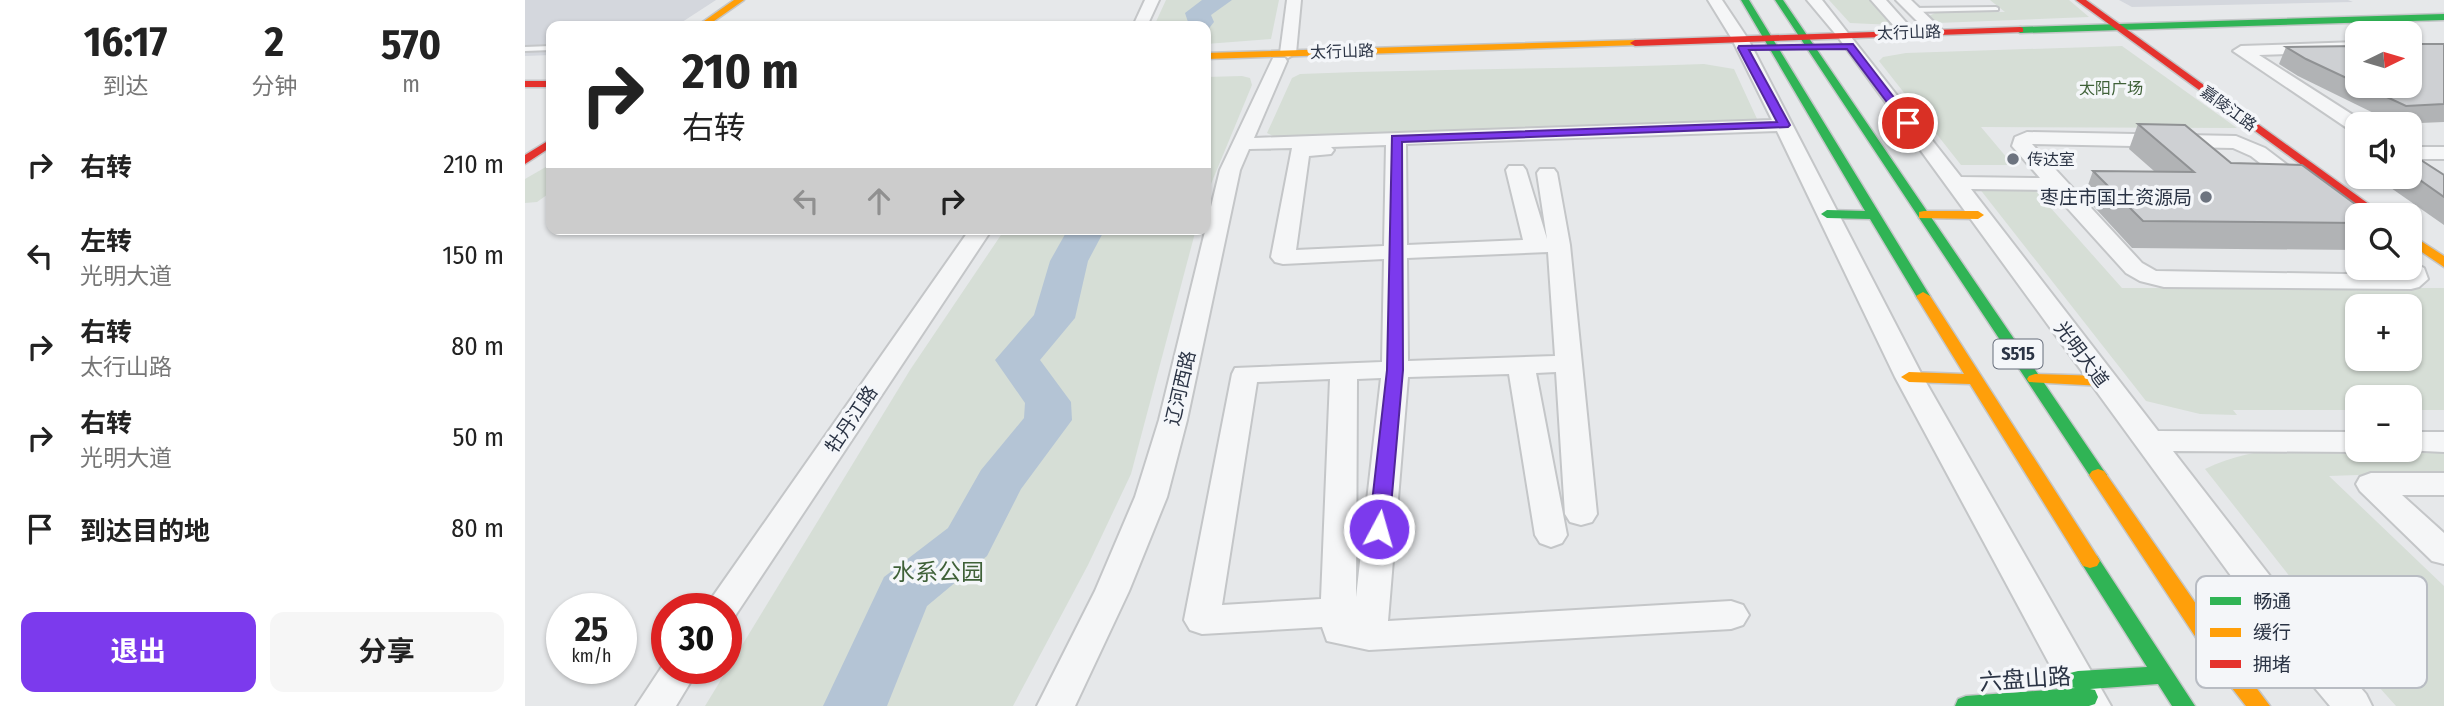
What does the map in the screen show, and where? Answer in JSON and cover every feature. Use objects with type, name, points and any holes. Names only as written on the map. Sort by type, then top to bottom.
[{"type":"main road","points":[[708,21],[740,0]]},
{"type":"main road","points":[[726,21],[756,0]]},
{"type":"main road","name":"S515","points":[[1745,0],[1973,379],[2183,706]]},
{"type":"main road","name":"S515","points":[[1779,0],[2196,620]]},
{"type":"main road","name":"嘉陵江路","points":[[2080,0],[2361,203]]},
{"type":"main road","name":"太行山路","points":[[1846,40],[1907,32],[2444,17]]},
{"type":"main road","name":"太行山路","points":[[1211,55],[1283,57],[1846,40],[2131,37],[2444,28]]},
{"type":"main road","name":"太行山路","points":[[1211,64],[1283,57]]},
{"type":"main road","points":[[525,76],[546,75]]},
{"type":"main road","points":[[525,85],[546,84]]},
{"type":"main road","points":[[525,145],[546,131]]},
{"type":"main road","points":[[525,160],[546,145]]},
{"type":"main road","points":[[1827,214],[1875,215]]},
{"type":"main road","points":[[1924,215],[1977,215]]},
{"type":"main road","points":[[2422,247],[2444,263]]},
{"type":"main road","points":[[1909,377],[1973,379]]},
{"type":"main road","points":[[2035,379],[2103,381]]},
{"type":"main road","name":"六盘山路","points":[[1966,706],[2086,695],[2162,675]]},
{"type":"main road","name":"S515","points":[[2245,688],[2259,706]]},
{"type":"street","points":[[1142,21],[1152,0]]},
{"type":"street","name":"辽河西路","points":[[1056,706],[1112,591],[1151,497],[1173,420],[1226,185],[1241,144],[1283,57],[1294,0]]},
{"type":"street","points":[[1715,0],[1784,125],[1909,377],[2086,695]]},
{"type":"street","name":"光明大道","points":[[1814,0],[2250,576]]},
{"type":"street","points":[[1878,0],[1907,32]]},
{"type":"street","points":[[1908,5],[1935,31]]},
{"type":"street","points":[[2345,47],[2241,51],[2345,118]]},
{"type":"street","points":[[1547,245],[1283,257],[1300,151],[1396,143],[1784,125]]},
{"type":"street","points":[[2345,219],[2258,152],[2236,142],[2027,138],[2022,141],[2022,146],[2134,268],[2148,276],[2164,279],[2414,280]]},
{"type":"street","points":[[1241,144],[1396,143]]},
{"type":"street","points":[[1369,636],[1395,370],[1396,143]]},
{"type":"street","points":[[2422,153],[2444,153]]},
{"type":"street","points":[[1947,174],[2041,167]]},
{"type":"street","points":[[2422,168],[2433,175]]},
{"type":"street","points":[[1516,170],[1547,245]]},
{"type":"street","points":[[1547,173],[1547,245],[1567,364],[1581,514]]},
{"type":"street","points":[[1947,174],[2057,184]]},
{"type":"street","name":"牡丹江路","points":[[732,593],[977,235]]},
{"type":"street","points":[[1338,612],[1202,620],[1245,374],[1567,364]]},
{"type":"street","points":[[1521,366],[1551,535]]},
{"type":"street","points":[[1344,371],[1338,612],[1340,631],[1369,636],[1731,615]]},
{"type":"street","points":[[2148,441],[2345,442]]},
{"type":"street","points":[[2422,442],[2444,442]]},
{"type":"street","points":[[2444,484],[2371,485],[2444,552]]},
{"type":"street","points":[[655,706],[670,684]]},
{"type":"street","name":"光明大道","points":[[2338,688],[2353,706]]},
{"type":"lane","points":[[1908,5],[1996,9],[1985,0]]},
{"type":"lane","points":[[525,49],[546,48]]},
{"type":"shaded area","points":[[525,0],[716,0],[684,21],[546,21],[546,55],[525,56]]},
{"type":"shaded area","points":[[2119,0],[2348,0],[2353,2],[2132,7]]},
{"type":"green space","points":[[1166,0],[1279,0],[1271,39],[1211,44],[1211,21],[1156,21]]},
{"type":"green space","points":[[1829,0],[1871,0],[1893,25],[1850,23]]},
{"type":"green space","points":[[1990,0],[2069,0],[2089,17],[1937,23],[1929,16],[1937,12],[2005,12]]},
{"type":"green space","name":"太阳广场","points":[[2122,46],[2237,128],[1981,127],[2013,165],[1961,165],[1879,61],[1883,57],[1906,53]]},
{"type":"green space","points":[[1704,64],[1734,69],[1758,121],[1275,137],[1267,133],[1292,78],[1300,74]]},
{"type":"green space","points":[[1242,76],[1250,78],[1252,85],[1211,184],[1211,77]]},
{"type":"green space","points":[[546,167],[546,196],[537,202],[525,203],[525,179]]},
{"type":"green space","points":[[1979,188],[2033,188],[2122,288],[2444,288],[2444,410],[2422,410],[2422,385],[2345,385],[2345,410],[2233,410],[2237,415],[2200,414],[2146,401]]},
{"type":"green space","name":"水系公园","points":[[1001,235],[1194,235],[1131,474],[1088,565],[1013,706],[705,706],[718,684],[742,684],[742,645],[910,370]]},
{"type":"green space","points":[[2422,445],[2444,445],[2444,472],[2329,476],[2444,586],[2444,706],[2396,706],[2380,688],[2427,688],[2427,576],[2289,576],[2205,469],[2223,461],[2260,452],[2345,446],[2345,462],[2422,462]]},
{"type":"building","points":[[2422,44],[2444,44],[2444,104],[2406,106],[2389,98],[2422,98]]},
{"type":"building","points":[[2345,46],[2345,77],[2306,59],[2286,47]]},
{"type":"building","points":[[2138,124],[2185,125],[2231,163],[2302,165],[2354,203],[2345,203],[2345,223],[2143,221],[2093,171],[2194,172]]},
{"type":"building","points":[[2422,161],[2444,175],[2444,197],[2422,181]]},
{"type":"waterway","points":[[1201,21],[1197,13],[1220,0]]},
{"type":"waterway","points":[[855,706],[904,593],[968,542],[999,482],[1048,420],[1048,402],[1017,360],[1054,318],[1069,261],[1084,235]]},
{"type":"traffic: fast","points":[[1745,0],[1923,296]]},
{"type":"traffic: fast","points":[[1779,0],[2098,475]]},
{"type":"traffic: fast","points":[[2020,30],[2444,17]]},
{"type":"traffic: fast","points":[[1827,214],[1875,215]]},
{"type":"traffic: fast","points":[[2090,561],[2184,706]]},
{"type":"traffic: fast","points":[[2078,680],[2162,675]]},
{"type":"traffic: fast","points":[[1966,706],[2087,697]]},
{"type":"traffic: slow","points":[[708,21],[740,0]]},
{"type":"traffic: slow","points":[[1211,56],[1635,43]]},
{"type":"traffic: slow","points":[[1924,215],[1978,215]]},
{"type":"traffic: slow","points":[[2422,247],[2444,263]]},
{"type":"traffic: slow","points":[[1923,296],[2090,561]]},
{"type":"traffic: slow","points":[[1909,377],[1973,379]]},
{"type":"traffic: slow","points":[[2035,379],[2103,381]]},
{"type":"traffic: slow","points":[[2098,475],[2196,620]]},
{"type":"traffic: slow","points":[[2245,688],[2259,706]]},
{"type":"traffic: jam","points":[[2080,0],[2361,203]]},
{"type":"traffic: jam","points":[[1635,43],[2020,30]]},
{"type":"traffic: jam","points":[[525,84],[546,84]]},
{"type":"traffic: jam","points":[[525,160],[546,145]]},
{"type":"place","name":"传达室","points":[[2013,159]]},
{"type":"place","name":"枣庄市国土资源局","points":[[2206,197]]},
{"type":"route","points":[[1379,529],[1395,370],[1396,139],[1784,125],[1742,48],[1850,46],[1908,123]]}]
